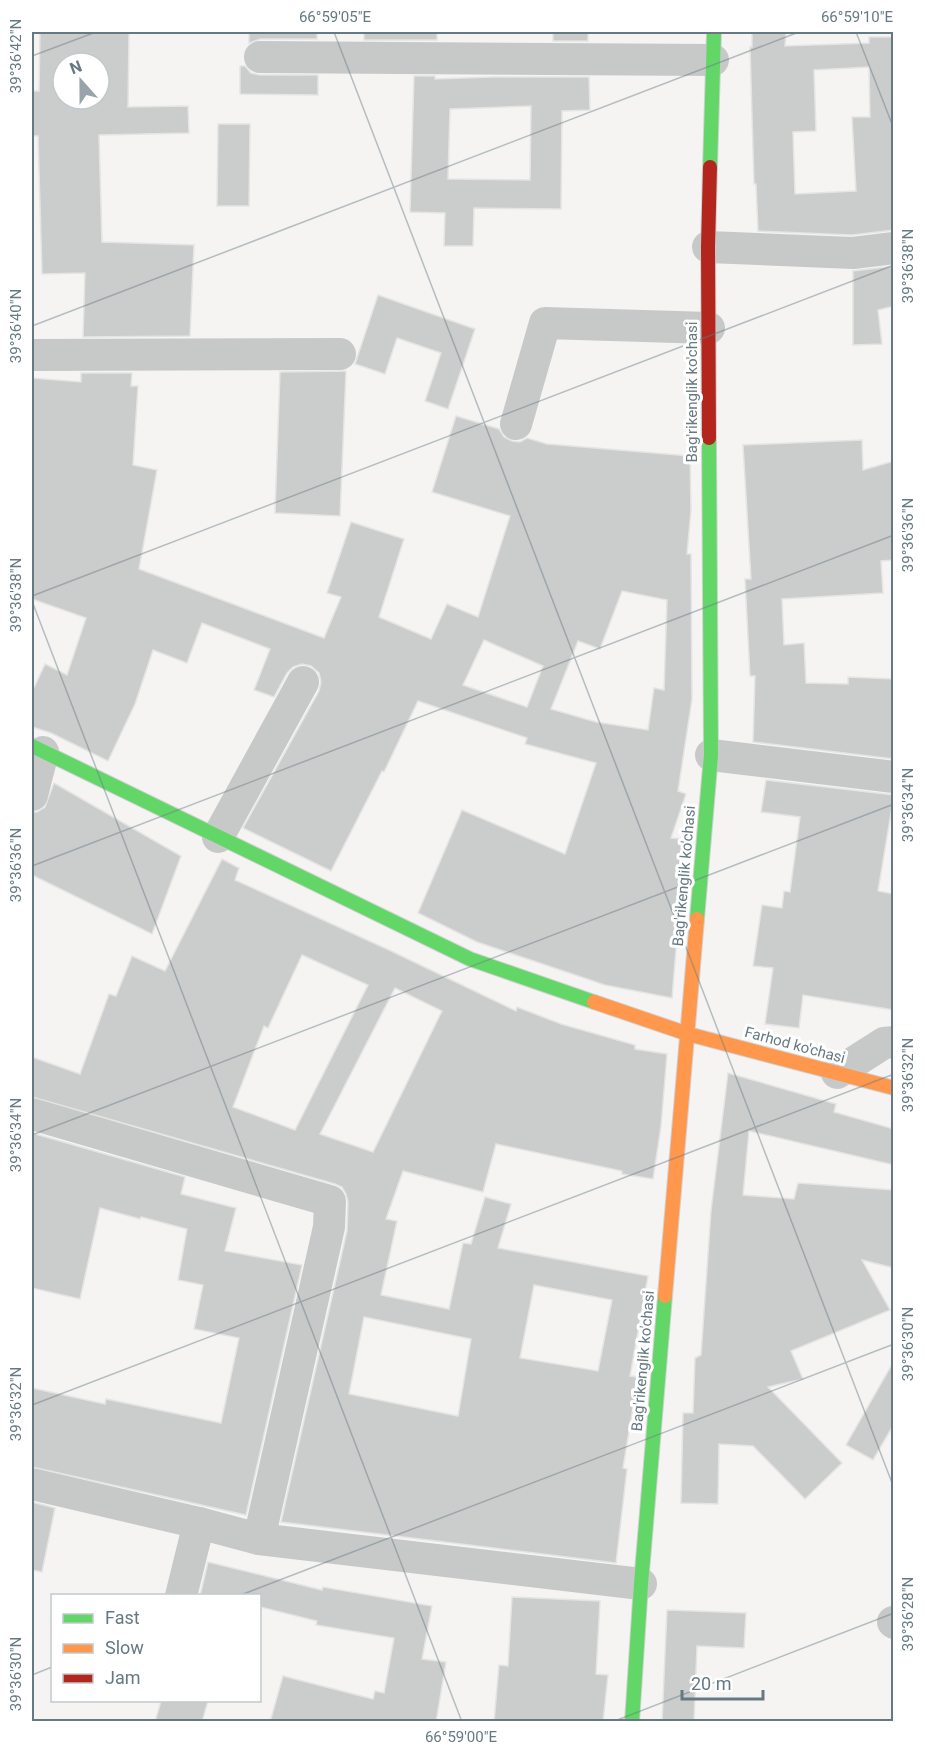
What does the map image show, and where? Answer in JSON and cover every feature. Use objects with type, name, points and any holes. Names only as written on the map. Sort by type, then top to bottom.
[{"type":"main road","name":"Bag'rikenglik ko'chasi","points":[[632,1722],[641,1584],[711,755],[708,247],[714,46]]},
{"type":"main road","name":"Farhod ko'chasi","points":[[37,749],[470,959],[688,1034],[894,1088]]},
{"type":"street","points":[[260,57],[714,46]]},
{"type":"street","points":[[708,247],[853,253],[894,248]]},
{"type":"street","points":[[516,424],[545,323],[709,328]]},
{"type":"street","points":[[32,355],[340,354]]},
{"type":"street","points":[[218,837],[303,682]]},
{"type":"street","points":[[32,795],[37,749]]},
{"type":"street","points":[[711,755],[894,777]]},
{"type":"street","points":[[837,1073],[884,1043],[894,1042]]},
{"type":"street","points":[[32,1114],[330,1201],[329,1227],[259,1539]]},
{"type":"street","points":[[32,1484],[259,1539],[641,1584]]},
{"type":"street","points":[[181,1594],[199,1523]]},
{"type":"building","points":[[40,32],[129,32],[128,107],[188,106],[189,133],[99,135],[102,242],[194,245],[190,336],[83,337],[85,273],[42,274],[38,136],[32,136],[32,91],[39,91]]},
{"type":"building","points":[[249,32],[317,32],[317,39],[260,39],[249,43]]},
{"type":"building","points":[[364,32],[437,32],[437,40],[364,40]]},
{"type":"building","points":[[553,32],[588,32],[588,41],[553,41]]},
{"type":"building","points":[[752,32],[786,32],[785,46],[869,43],[869,37],[894,37],[894,230],[852,235],[758,231],[756,184],[754,184],[750,47],[752,47]],"holes":[[[869,67],[870,117],[852,117],[856,191],[795,194],[793,132],[816,131],[814,70]]]},
{"type":"building","points":[[240,66],[245,66],[251,73],[260,75],[318,75],[318,95],[240,94]]},
{"type":"building","points":[[414,76],[435,76],[435,79],[589,77],[590,110],[562,111],[561,209],[474,208],[473,246],[444,246],[445,213],[410,212]],"holes":[[[531,106],[530,180],[448,179],[450,109]]]},
{"type":"building","points":[[218,124],[250,124],[249,206],[217,206]]},
{"type":"building","points":[[894,266],[894,306],[878,310],[882,344],[853,345],[853,271]]},
{"type":"building","points":[[378,295],[475,329],[448,409],[425,401],[441,353],[397,338],[385,374],[355,364]]},
{"type":"building","points":[[346,371],[340,516],[275,513],[280,372]]},
{"type":"building","points":[[81,373],[132,373],[131,386],[138,386],[133,465],[157,470],[139,569],[324,638],[341,597],[327,593],[351,522],[404,539],[379,617],[431,639],[447,604],[478,617],[510,516],[432,492],[456,416],[499,429],[504,437],[512,441],[520,442],[527,438],[547,444],[690,456],[691,510],[687,554],[691,554],[692,699],[678,791],[686,794],[671,838],[685,839],[672,998],[605,985],[477,942],[418,913],[462,810],[565,854],[596,763],[525,744],[527,738],[418,701],[384,772],[382,771],[331,871],[243,828],[319,691],[321,682],[319,673],[311,666],[302,664],[293,667],[287,673],[274,697],[254,690],[270,649],[202,623],[187,663],[153,650],[135,704],[108,761],[51,733],[32,727],[32,692],[45,664],[67,675],[86,618],[32,599],[32,378],[81,382]],"holes":[[[622,591],[667,600],[664,690],[654,688],[648,730],[596,722],[551,709],[578,641],[600,649]],[[484,640],[543,666],[527,707],[463,685]]]},
{"type":"building","points":[[862,440],[863,470],[894,461],[894,560],[881,561],[883,593],[782,599],[784,645],[804,643],[806,683],[848,684],[848,677],[894,679],[894,759],[753,742],[755,676],[750,676],[745,579],[751,579],[743,445]]},
{"type":"building","points":[[766,780],[894,795],[878,891],[894,894],[894,1010],[803,995],[799,1028],[765,1024],[773,968],[753,966],[762,905],[782,908],[784,891],[790,892],[800,817],[761,812]]},
{"type":"building","points":[[54,783],[181,856],[152,934],[32,875],[32,812],[45,807]]},
{"type":"building","points":[[222,859],[239,868],[235,880],[516,1011],[517,1007],[561,1024],[635,1045],[635,1049],[667,1054],[661,1126],[653,1179],[622,1174],[622,1171],[496,1144],[483,1192],[403,1171],[386,1219],[397,1221],[381,1295],[449,1309],[463,1243],[471,1244],[485,1197],[511,1204],[498,1248],[648,1276],[630,1376],[638,1377],[623,1468],[627,1469],[616,1563],[281,1522],[347,1231],[348,1202],[342,1187],[32,1097],[32,1057],[80,1074],[109,994],[116,996],[132,956],[165,971]],"holes":[[[302,955],[368,985],[295,1130],[233,1107],[264,1026],[268,1028]],[[395,988],[442,1011],[373,1152],[320,1134]],[[534,1285],[612,1300],[598,1371],[520,1358]],[[364,1317],[471,1339],[458,1416],[349,1394]]]},
{"type":"building","points":[[728,1073],[836,1104],[834,1112],[894,1129],[894,1165],[749,1131],[743,1195],[794,1199],[798,1183],[894,1190],[894,1268],[862,1260],[890,1310],[791,1351],[803,1379],[768,1387],[842,1463],[805,1499],[753,1446],[719,1444],[718,1504],[681,1503],[683,1413],[693,1413],[695,1358],[701,1355],[711,1211]]},
{"type":"building","points":[[32,1133],[185,1177],[181,1194],[236,1208],[225,1251],[302,1265],[246,1515],[32,1467],[32,1388],[105,1404],[106,1399],[221,1423],[239,1338],[194,1329],[203,1285],[178,1280],[187,1229],[141,1217],[140,1219],[100,1208],[80,1299],[32,1288]]},
{"type":"building","points":[[894,1361],[894,1424],[873,1460],[846,1445]]},
{"type":"building","points":[[32,1502],[55,1508],[42,1572],[32,1570]]},
{"type":"building","points":[[208,1562],[322,1590],[323,1587],[432,1606],[422,1659],[446,1662],[436,1722],[270,1722],[283,1676],[373,1699],[375,1691],[384,1693],[394,1638],[316,1625],[317,1621],[261,1607],[261,1594],[200,1594]]},
{"type":"building","points":[[512,1597],[600,1601],[596,1674],[608,1675],[603,1722],[494,1722],[499,1665],[508,1666]]},
{"type":"building","points":[[667,1610],[746,1613],[744,1648],[697,1646],[694,1722],[662,1722]]},
{"type":"building","points":[[161,1702],[208,1702],[202,1722],[155,1722]]},
{"type":"traffic: fast","points":[[710,167],[714,32]]},
{"type":"traffic: fast","points":[[697,919],[711,755],[709,438]]},
{"type":"traffic: fast","points":[[32,746],[470,959],[594,1002]]},
{"type":"traffic: fast","points":[[632,1722],[665,1296]]},
{"type":"traffic: slow","points":[[665,1296],[697,919]]},
{"type":"traffic: slow","points":[[594,1002],[688,1034],[894,1088]]},
{"type":"traffic: jam","points":[[709,438],[710,167]]}]
